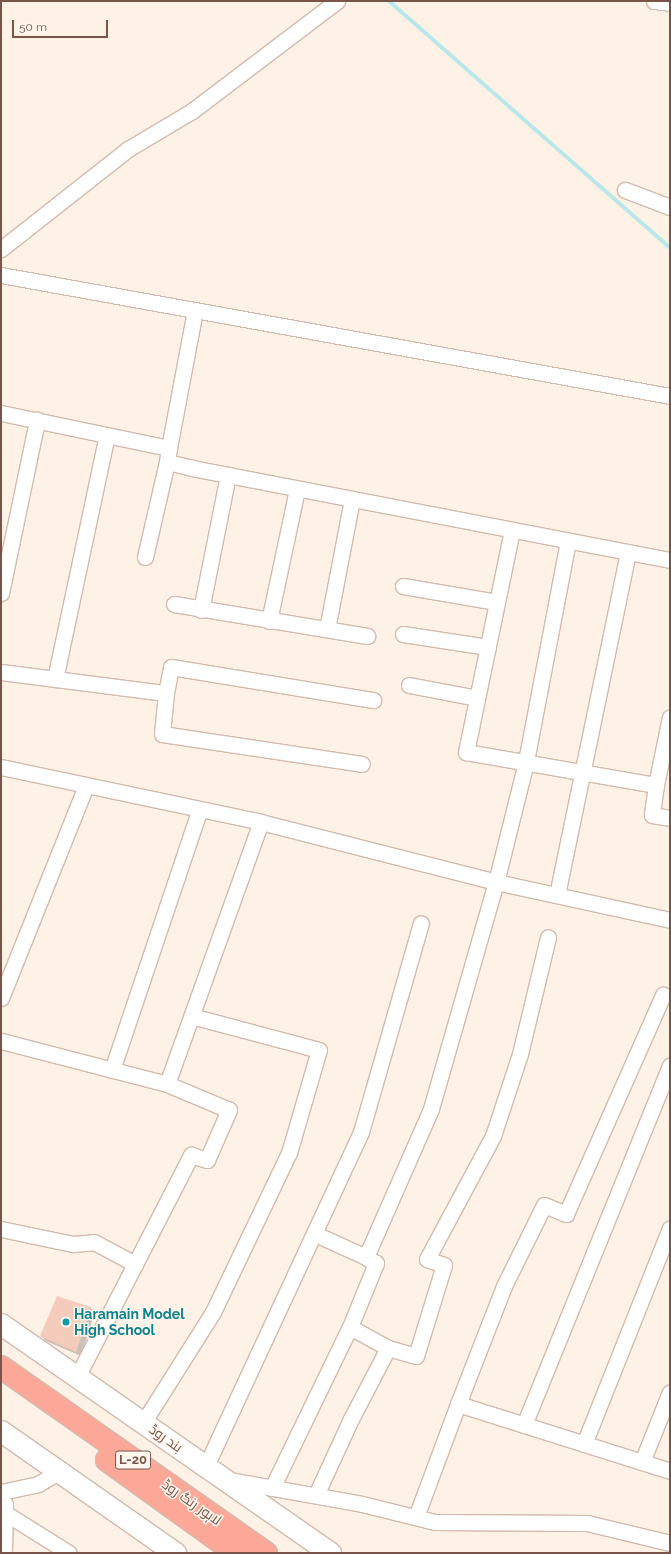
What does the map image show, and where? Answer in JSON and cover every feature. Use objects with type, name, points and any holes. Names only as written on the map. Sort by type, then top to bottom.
[{"type":"highway","name":"لاہور رنگ روڈ","points":[[1,1367],[266,1553]]},
{"type":"highway","name":"لاہور رنگ روڈ","points":[[1,1385],[236,1553]]},
{"type":"main road","name":"بند روڈ","points":[[1,1324],[330,1553]]},
{"type":"main road","points":[[1,1431],[175,1553]]},
{"type":"street","points":[[1,248],[128,149],[192,110],[337,1]]},
{"type":"street","points":[[654,1],[670,3]]},
{"type":"street","points":[[625,190],[670,207]]},
{"type":"street","points":[[1,275],[670,396]]},
{"type":"street","points":[[145,557],[168,455],[196,310]]},
{"type":"street","points":[[1,413],[107,435],[228,475],[670,560]]},
{"type":"street","points":[[1,594],[37,420]]},
{"type":"street","points":[[55,679],[107,435]]},
{"type":"street","points":[[202,610],[228,475]]},
{"type":"street","points":[[269,621],[297,489]]},
{"type":"street","points":[[327,629],[352,499]]},
{"type":"street","points":[[512,530],[466,752],[656,785]]},
{"type":"street","points":[[366,1257],[431,1109],[496,882],[526,762],[568,541]]},
{"type":"street","points":[[557,895],[584,772],[628,552]]},
{"type":"street","points":[[403,586],[497,602]]},
{"type":"street","points":[[174,604],[202,610],[367,636]]},
{"type":"street","points":[[404,634],[488,647]]},
{"type":"street","points":[[362,764],[162,734],[166,693],[171,667],[373,700]]},
{"type":"street","points":[[1,672],[166,693]]},
{"type":"street","points":[[409,685],[477,698]]},
{"type":"street","points":[[670,717],[668,743],[656,785],[652,814],[670,818]]},
{"type":"street","points":[[1,767],[261,822],[496,882],[670,920]]},
{"type":"street","points":[[1,998],[86,785]]},
{"type":"street","points":[[112,1070],[200,809]]},
{"type":"street","points":[[167,1084],[261,822]]},
{"type":"street","points":[[206,1466],[315,1234],[361,1132],[421,923]]},
{"type":"street","points":[[350,1327],[388,1348],[416,1356],[444,1265],[427,1260],[493,1136],[520,1054],[548,937]]},
{"type":"street","points":[[416,1517],[504,1286],[544,1205],[566,1214],[663,995]]},
{"type":"street","points":[[144,1423],[213,1312],[289,1153],[319,1050],[192,1016]]},
{"type":"street","points":[[1,1041],[167,1084],[229,1110],[207,1160],[191,1155],[77,1377]]},
{"type":"street","points":[[524,1425],[670,1066]]},
{"type":"street","points":[[584,1444],[670,1228]]},
{"type":"street","points":[[1,1229],[73,1244],[94,1242],[135,1264]]},
{"type":"street","points":[[272,1488],[350,1327],[376,1263],[315,1234]]},
{"type":"street","points":[[316,1496],[351,1419],[388,1348]]},
{"type":"street","points":[[642,1462],[670,1392]]},
{"type":"street","points":[[458,1404],[670,1471]]},
{"type":"street","points":[[4,1553],[5,1513],[3,1492],[38,1484],[59,1472]]},
{"type":"street","points":[[224,1479],[316,1496],[435,1522],[587,1522],[670,1543]]},
{"type":"street","points":[[5,1513],[69,1553]]},
{"type":"building","name":"Haramain Model High School","points":[[57,1296],[91,1307],[76,1352],[40,1336]]},
{"type":"waterway","points":[[389,1],[670,248]]},
{"type":"place","name":"Haramain Model High School","points":[[66,1322]]}]
